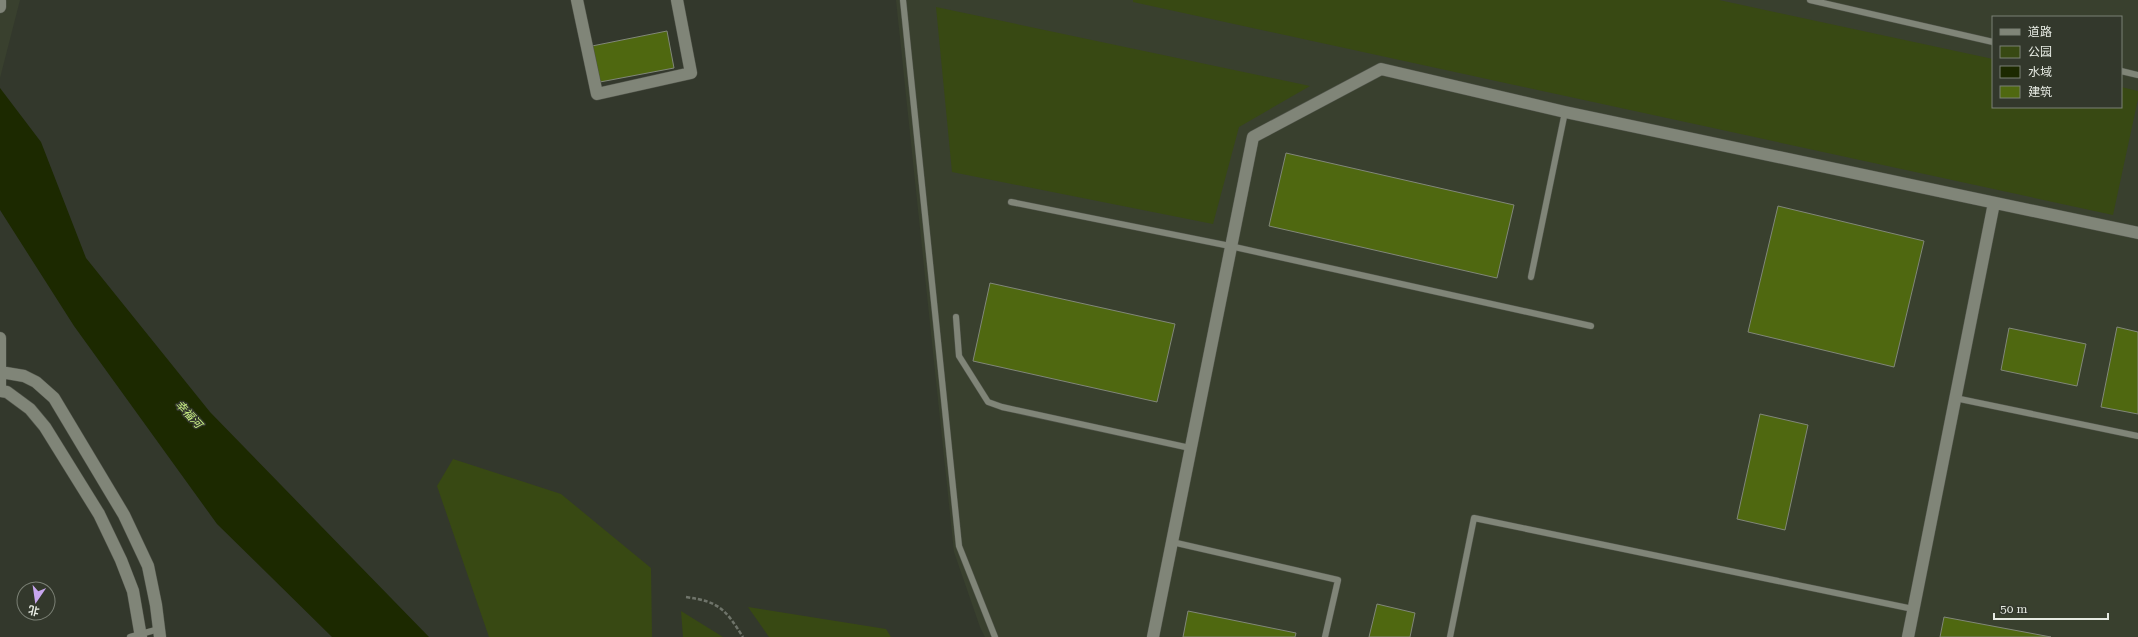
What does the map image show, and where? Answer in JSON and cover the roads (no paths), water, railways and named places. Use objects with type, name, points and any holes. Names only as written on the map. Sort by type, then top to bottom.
[{"type":"street","points":[[578,0],[597,94],[691,73],[678,0]]},
{"type":"street","points":[[0,1],[0,7]]},
{"type":"street","points":[[1153,637],[1253,137],[1381,69],[1565,112],[2138,234]]},
{"type":"street","points":[[1908,637],[1994,203]]},
{"type":"street","points":[[0,338],[0,391],[7,392],[30,408],[40,421],[99,514],[121,560],[133,591],[137,636]]},
{"type":"street","points":[[0,372],[24,376],[36,382],[54,398],[124,515],[148,566],[160,633]]},
{"type":"lane","points":[[903,0],[959,546],[995,637]]},
{"type":"lane","points":[[1810,0],[1992,42]]},
{"type":"lane","points":[[2122,71],[2138,75]]},
{"type":"lane","points":[[1531,277],[1565,112]]},
{"type":"lane","points":[[1011,202],[1230,246],[1591,326]]},
{"type":"lane","points":[[956,317],[959,356],[988,402],[1002,407],[1190,448]]},
{"type":"lane","points":[[1955,398],[2138,436]]},
{"type":"lane","points":[[1450,637],[1474,518],[1913,609]]},
{"type":"lane","points":[[1172,542],[1338,580],[1326,637]]},
{"type":"lane","points":[[137,636],[160,633]]},
{"type":"water","name":"幸福河","points":[[0,88],[41,142],[86,258],[210,412],[429,637],[332,637],[217,524],[74,326],[0,210]]}]
